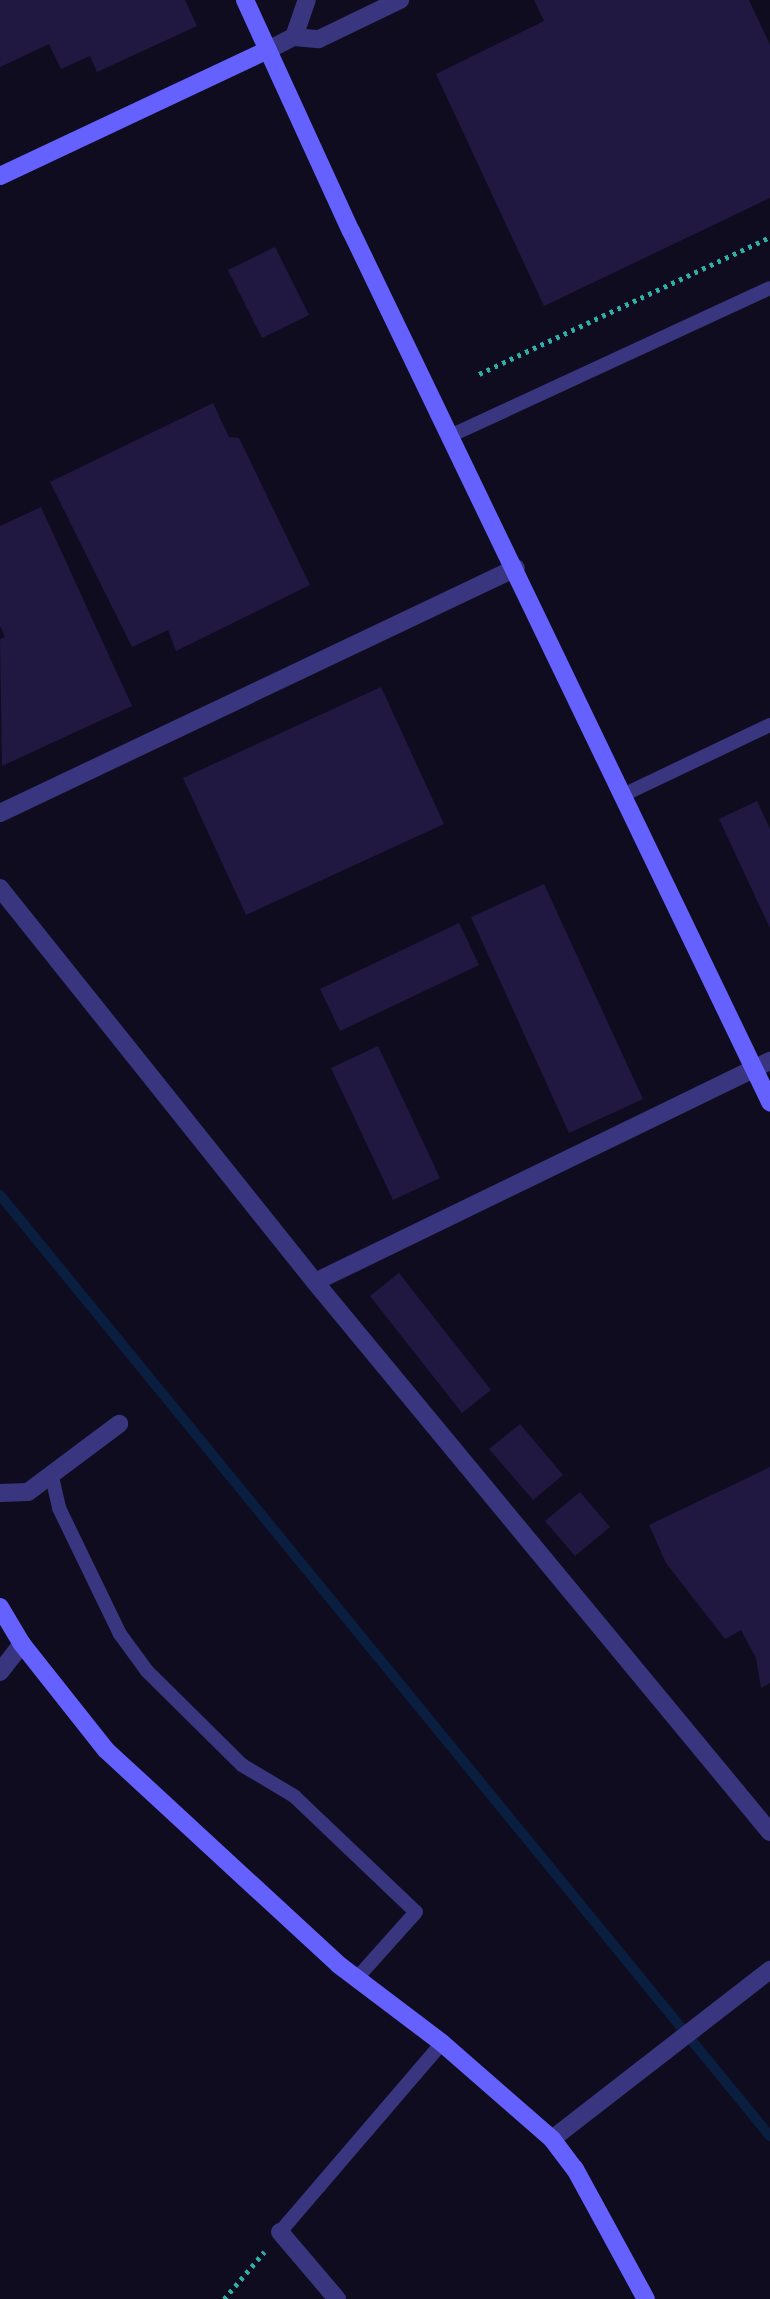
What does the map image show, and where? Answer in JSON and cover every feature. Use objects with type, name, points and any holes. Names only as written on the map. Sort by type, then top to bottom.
[{"type":"street","points":[[245,0],[516,568],[621,796],[762,1065],[770,1102]]},
{"type":"street","points":[[294,37],[307,0]]},
{"type":"street","points":[[0,176],[294,37],[318,39],[401,0]]},
{"type":"street","points":[[0,813],[516,568]]},
{"type":"street","points":[[0,888],[315,1282],[770,1832]]},
{"type":"street","points":[[315,1282],[762,1065]]},
{"type":"street","points":[[0,1493],[27,1492],[52,1477],[119,1423]]},
{"type":"street","points":[[0,1607],[22,1644],[106,1750],[356,1979],[442,2043],[552,2139],[575,2169],[646,2299]]},
{"type":"street","points":[[0,1672],[22,1644]]},
{"type":"street","points":[[552,2139],[770,1970]]},
{"type":"street","points":[[280,2232],[337,2299]]},
{"type":"lane","points":[[452,435],[770,288]]},
{"type":"lane","points":[[621,796],[770,724]]},
{"type":"lane","points":[[52,1477],[59,1507],[120,1634],[147,1671],[242,1765],[294,1796],[416,1912],[356,1979]]},
{"type":"lane","points":[[280,2232],[442,2043]]},
{"type":"path","points":[[479,374],[770,237]]},
{"type":"path","points":[[225,2299],[280,2232]]},
{"type":"building","points":[[0,0],[185,0],[197,26],[97,72],[90,56],[61,69],[49,44],[0,67]]},
{"type":"building","points":[[534,0],[749,0],[770,45],[770,198],[544,306],[436,74],[544,21]]},
{"type":"building","points":[[275,247],[309,315],[262,338],[228,270]]},
{"type":"building","points":[[213,403],[229,437],[239,438],[310,585],[176,651],[168,630],[132,647],[50,482]]},
{"type":"building","points":[[41,507],[132,706],[2,766],[0,639],[5,637],[0,626],[0,526]]},
{"type":"building","points":[[381,687],[444,824],[246,915],[183,778]]},
{"type":"building","points":[[757,801],[770,829],[770,928],[719,819]]},
{"type":"building","points":[[544,884],[643,1099],[569,1133],[471,917]]},
{"type":"building","points":[[459,923],[479,965],[340,1031],[320,989]]},
{"type":"building","points":[[378,1046],[440,1178],[393,1200],[331,1068]]},
{"type":"building","points":[[399,1273],[491,1390],[462,1413],[370,1296]]},
{"type":"building","points":[[520,1424],[563,1475],[533,1500],[489,1449]]},
{"type":"building","points":[[770,1467],[770,1683],[761,1688],[756,1658],[741,1630],[725,1639],[666,1563],[649,1525]]},
{"type":"building","points":[[580,1492],[610,1527],[575,1556],[545,1521]]},
{"type":"waterway","points":[[0,1195],[770,2136]]}]
